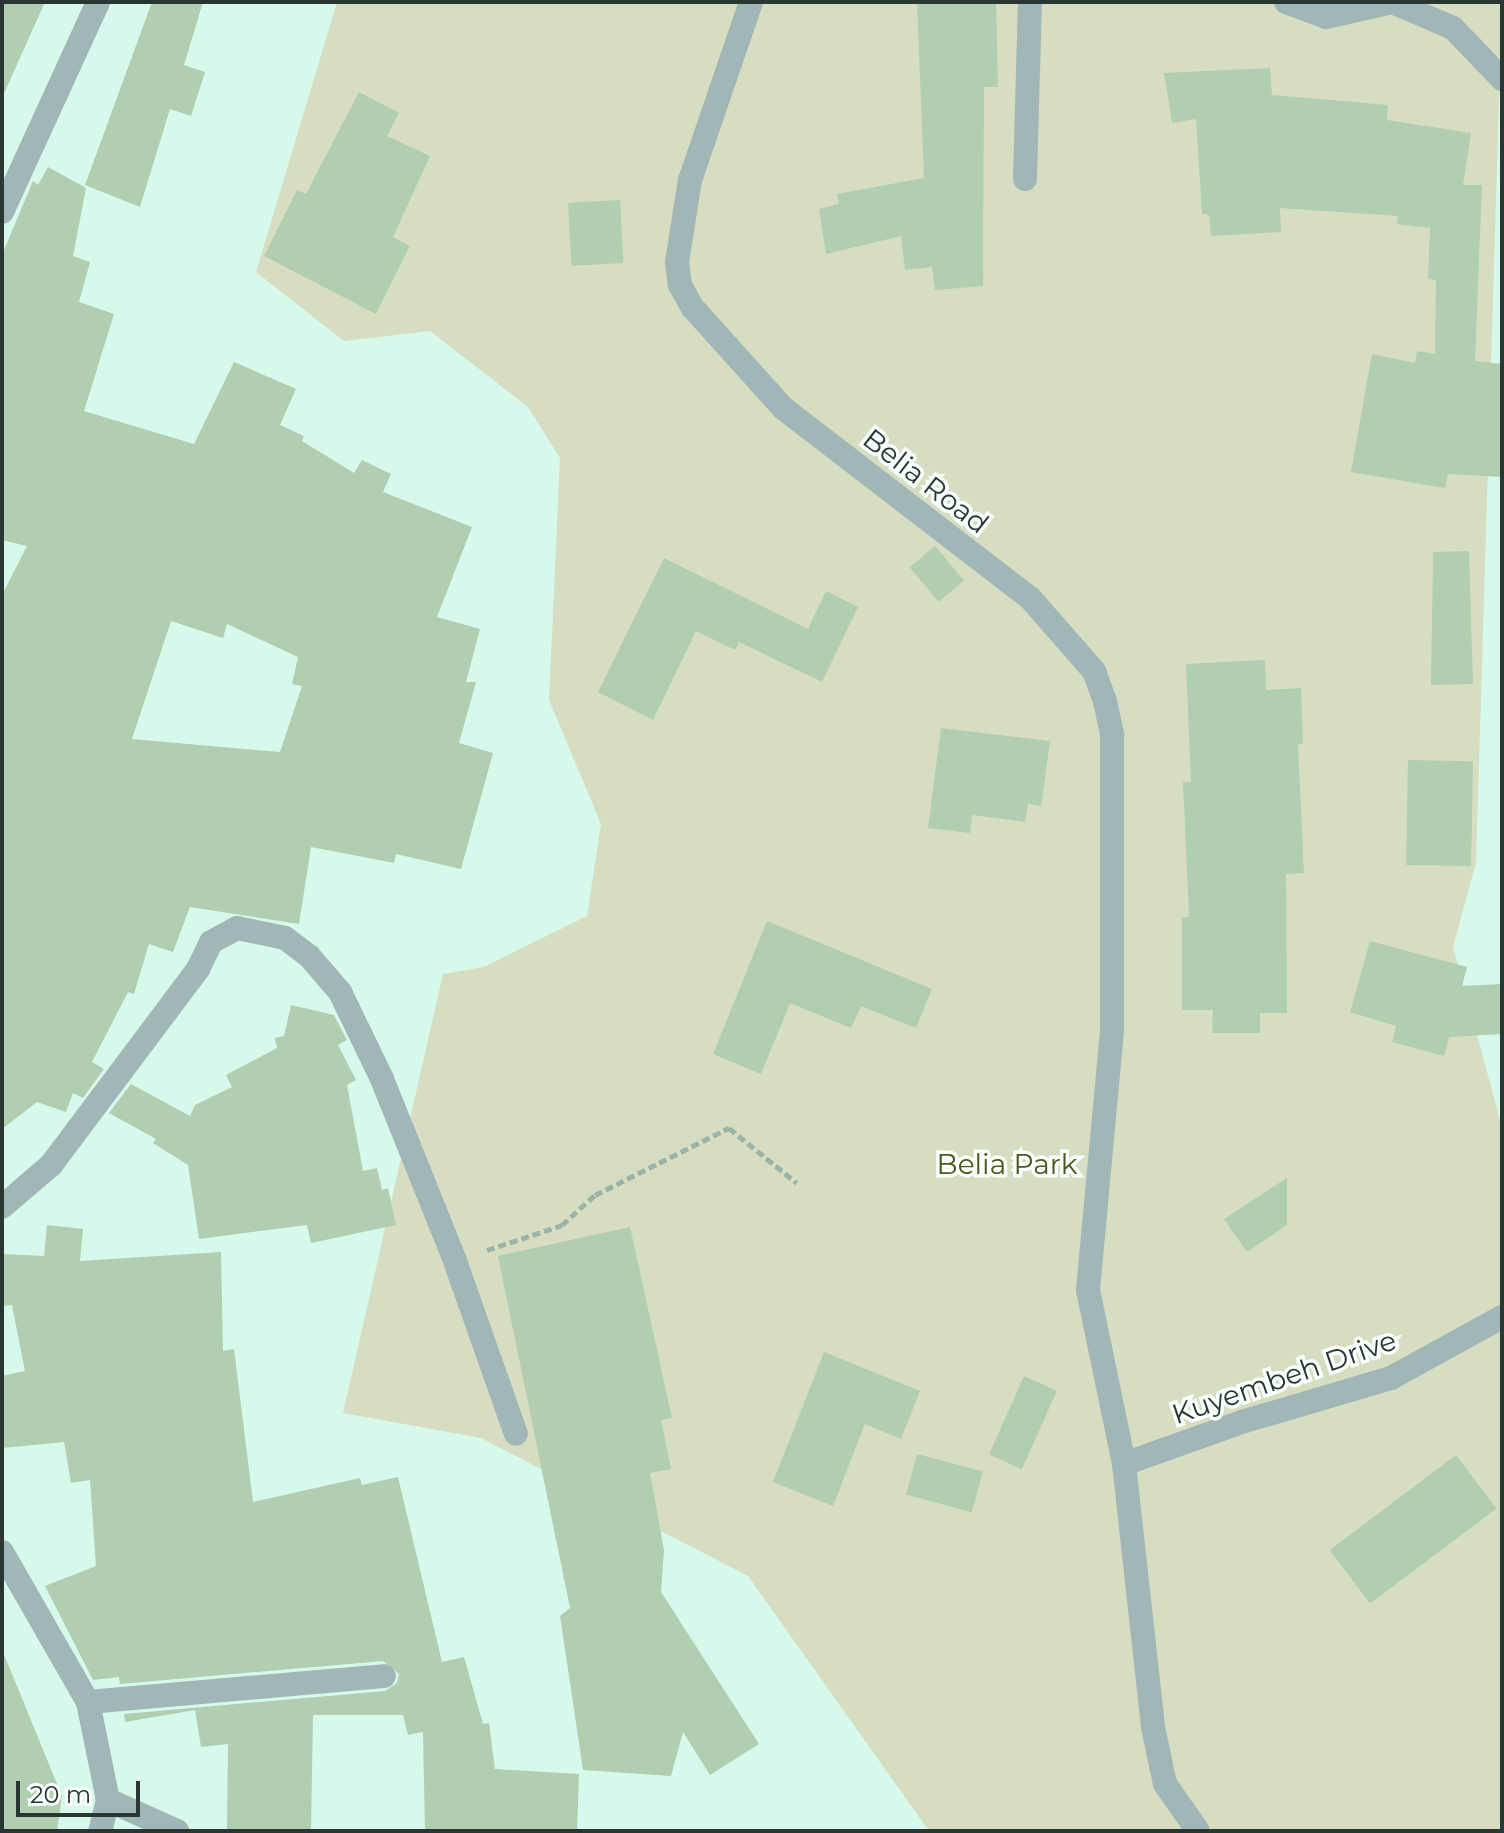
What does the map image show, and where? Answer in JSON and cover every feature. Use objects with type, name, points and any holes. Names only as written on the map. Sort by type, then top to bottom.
[{"type":"street","points":[[2,212],[46,125],[98,2]]},
{"type":"street","name":"Belia Road","points":[[751,2],[690,180],[677,262],[680,285],[693,308],[783,408],[1030,598],[1094,671],[1112,735],[1112,1031],[1088,1290],[1124,1464],[1153,1727],[1165,1784],[1198,1831]]},
{"type":"street","points":[[1025,179],[1030,2]]},
{"type":"street","points":[[1286,2],[1326,17],[1392,2],[1453,28],[1502,79]]},
{"type":"street","points":[[2,1207],[51,1165],[198,969],[211,942],[237,928],[285,938],[309,956],[340,992],[382,1079],[455,1261],[516,1434]]},
{"type":"street","name":"Kuyembeh Drive","points":[[1124,1464],[1245,1421],[1391,1378],[1502,1317]]},
{"type":"street","points":[[2,1552],[88,1702],[108,1800],[100,1831]]},
{"type":"street","points":[[88,1702],[384,1676]]},
{"type":"street","points":[[108,1800],[177,1831]]},
{"type":"path","points":[[455,1261],[562,1225],[595,1195],[729,1128],[797,1183]]},
{"type":"green space","name":"Belia Park","points":[[337,2],[1502,2],[1476,863],[1453,947],[1502,1127],[1502,1831],[929,1831],[748,1576],[481,1438],[343,1413],[443,974],[484,967],[587,916],[601,824],[549,700],[560,458],[528,407],[430,331],[344,341],[256,272]]},
{"type":"building","points":[[2,2],[45,2],[2,98]]},
{"type":"building","points":[[152,2],[203,2],[184,65],[205,72],[191,116],[170,109],[140,207],[85,185]]},
{"type":"building","points":[[917,2],[996,2],[998,87],[984,87],[983,286],[935,290],[932,267],[905,270],[901,236],[826,254],[819,209],[839,204],[837,194],[924,178]]},
{"type":"building","points":[[1270,68],[1272,95],[1388,105],[1387,120],[1471,133],[1463,185],[1482,185],[1475,361],[1502,364],[1502,477],[1448,474],[1445,488],[1351,472],[1372,354],[1415,363],[1417,351],[1435,354],[1436,280],[1428,279],[1430,228],[1397,224],[1398,216],[1280,208],[1281,232],[1211,236],[1209,215],[1202,214],[1196,119],[1172,123],[1164,73]]},
{"type":"building","points":[[359,92],[399,113],[387,136],[430,156],[393,237],[410,246],[376,314],[264,256],[297,190],[306,194]]},
{"type":"building","points":[[48,167],[86,188],[73,256],[90,262],[79,302],[114,314],[84,411],[194,444],[234,362],[296,389],[280,425],[304,436],[302,441],[354,473],[362,460],[391,474],[383,492],[472,527],[437,617],[480,629],[466,682],[476,682],[459,743],[493,753],[461,869],[396,854],[394,863],[311,847],[299,924],[190,907],[173,952],[149,944],[134,994],[128,992],[92,1062],[104,1069],[83,1098],[73,1093],[66,1112],[37,1102],[2,1129],[2,595],[27,546],[2,540],[2,255],[33,181],[38,185]],"holes":[[[171,621],[223,638],[227,624],[298,657],[292,684],[302,686],[280,752],[132,739]]]},
{"type":"building","points":[[620,200],[623,263],[571,266],[568,203]]},
{"type":"building","points":[[935,546],[964,580],[939,602],[910,567]]},
{"type":"building","points":[[1469,551],[1473,684],[1431,685],[1433,552]]},
{"type":"building","points":[[664,558],[808,629],[826,591],[858,607],[822,682],[739,642],[735,650],[696,631],[653,720],[598,692]]},
{"type":"building","points":[[1265,660],[1266,690],[1301,688],[1303,744],[1298,744],[1304,873],[1286,874],[1287,1013],[1260,1013],[1260,1033],[1212,1033],[1213,1010],[1182,1010],[1182,917],[1189,917],[1183,782],[1191,782],[1186,664]]},
{"type":"building","points":[[941,728],[1050,741],[1041,806],[1028,804],[1025,822],[972,815],[970,833],[928,828]]},
{"type":"building","points":[[1408,760],[1473,761],[1471,866],[1406,865]]},
{"type":"building","points":[[767,921],[932,989],[916,1028],[861,1006],[851,1028],[790,1003],[761,1074],[713,1054]]},
{"type":"building","points":[[1370,941],[1467,967],[1462,986],[1502,984],[1502,1034],[1449,1037],[1444,1056],[1392,1042],[1396,1026],[1350,1012]]},
{"type":"building","points":[[291,1005],[334,1015],[347,1040],[338,1045],[356,1080],[347,1085],[363,1171],[377,1168],[382,1190],[388,1188],[396,1225],[311,1243],[307,1225],[199,1239],[188,1165],[153,1143],[156,1139],[109,1113],[131,1084],[190,1116],[195,1105],[232,1087],[226,1075],[277,1048],[275,1038],[284,1036]]},
{"type":"building","points":[[1287,1178],[1287,1225],[1247,1252],[1224,1219]]},
{"type":"building","points":[[47,1225],[83,1229],[80,1261],[221,1252],[223,1351],[234,1349],[253,1502],[360,1478],[362,1485],[398,1477],[442,1662],[464,1657],[483,1724],[489,1723],[495,1769],[579,1774],[577,1831],[425,1831],[423,1732],[408,1735],[403,1715],[313,1715],[311,1831],[227,1830],[228,1744],[201,1747],[195,1710],[125,1722],[124,1714],[385,1691],[397,1683],[399,1674],[383,1661],[120,1684],[119,1677],[93,1680],[45,1586],[96,1566],[90,1480],[71,1483],[64,1442],[2,1448],[2,1376],[25,1371],[12,1305],[2,1306],[2,1254],[44,1256]]},
{"type":"building","points":[[630,1227],[672,1418],[661,1420],[671,1469],[650,1473],[664,1550],[661,1592],[759,1744],[710,1775],[683,1732],[671,1776],[583,1770],[560,1616],[570,1608],[498,1256]]},
{"type":"building","points":[[824,1352],[920,1391],[901,1439],[865,1424],[833,1506],[773,1482]]},
{"type":"building","points":[[1024,1376],[1057,1391],[1022,1469],[989,1455]]},
{"type":"building","points":[[917,1454],[983,1472],[972,1512],[906,1495]]},
{"type":"building","points":[[1456,1455],[1496,1509],[1370,1604],[1330,1550]]},
{"type":"building","points":[[3,1652],[62,1796],[57,1831],[2,1831]]}]
